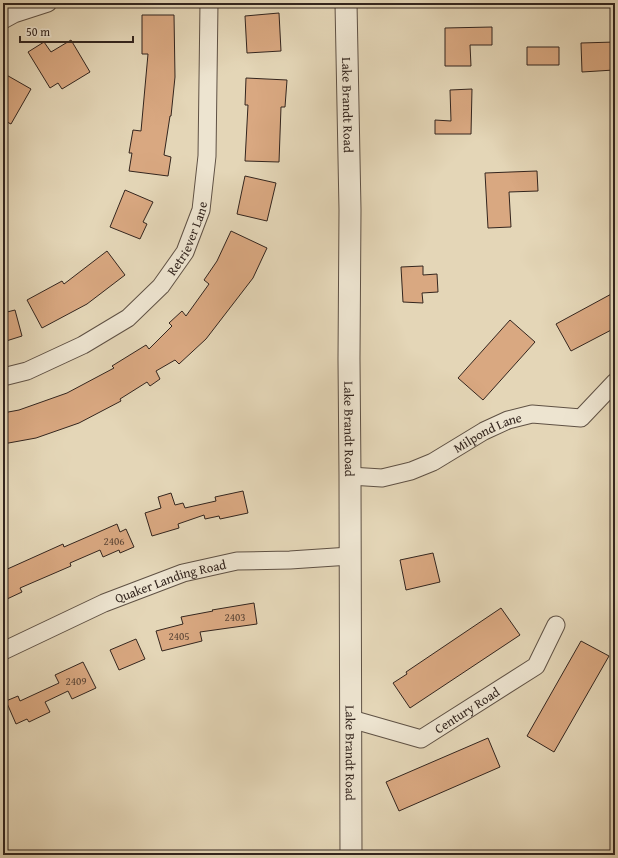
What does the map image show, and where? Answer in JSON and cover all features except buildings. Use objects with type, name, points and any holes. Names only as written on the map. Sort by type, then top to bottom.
[{"type":"street","points":[[3,20],[14,14],[48,3]]},
{"type":"street","name":"Retriever Lane","points":[[3,376],[27,371],[83,345],[128,318],[161,286],[185,252],[201,210],[207,156],[210,3]]},
{"type":"street","name":"Lake Brandt Road","points":[[346,3],[350,210],[349,359],[351,855]]},
{"type":"street","name":"Milpond Lane","points":[[350,476],[382,478],[411,471],[433,462],[484,431],[508,420],[532,414],[581,418],[615,382]]},
{"type":"street","name":"Quaker Landing Road","points":[[3,651],[104,603],[184,573],[237,561],[290,560],[350,556]]},
{"type":"street","name":"Century Road","points":[[351,719],[421,740],[536,666],[556,625]]}]
